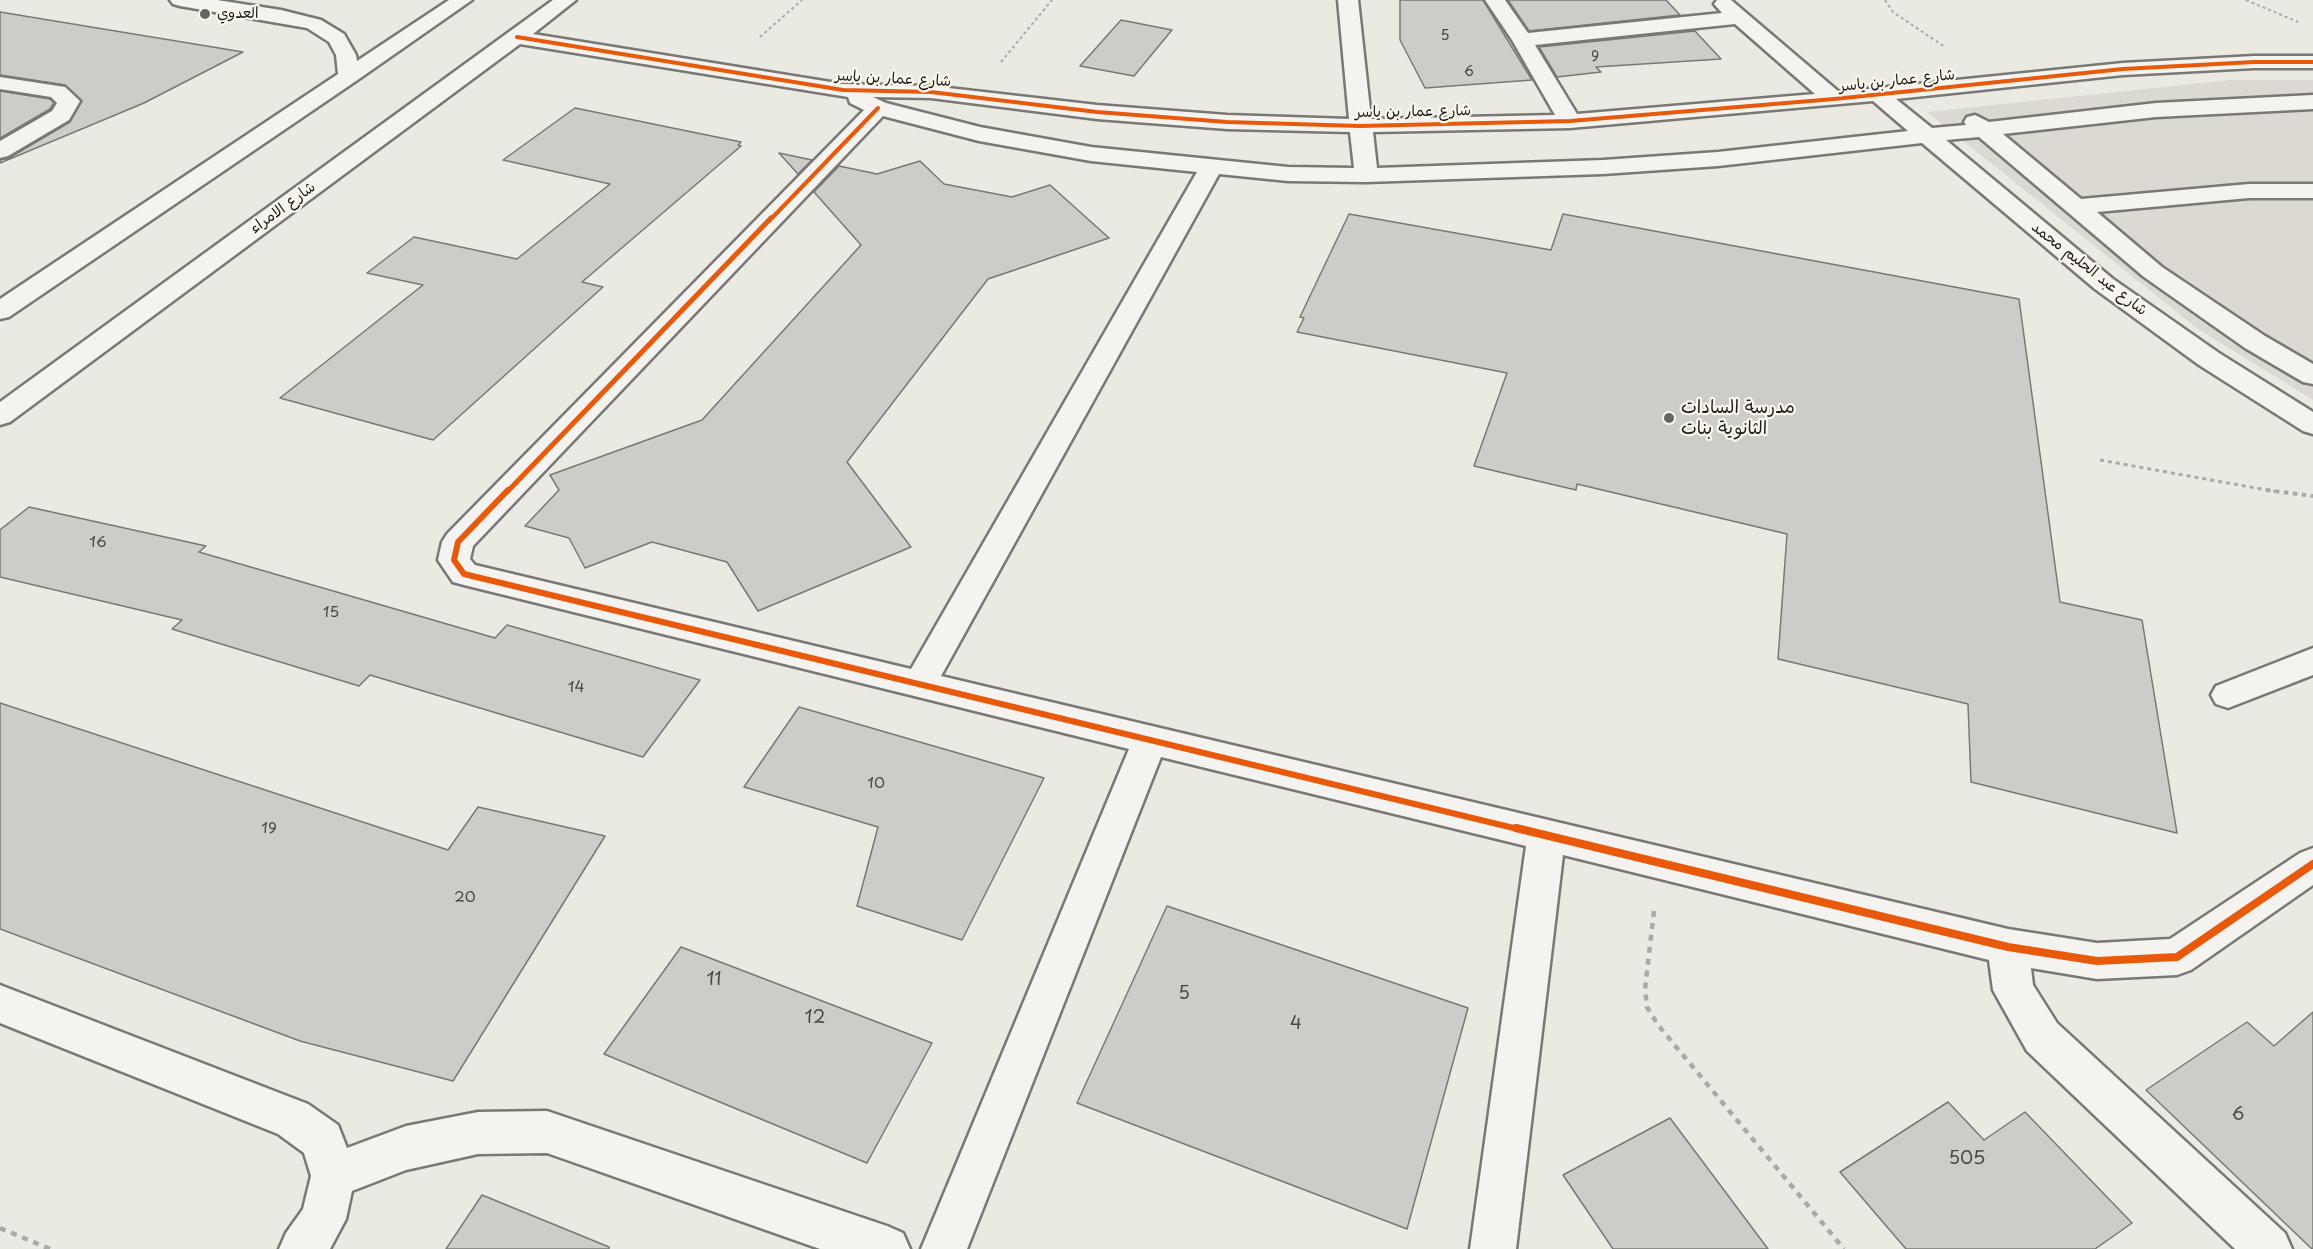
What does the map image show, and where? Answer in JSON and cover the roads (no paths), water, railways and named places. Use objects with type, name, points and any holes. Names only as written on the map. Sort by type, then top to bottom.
[{"type":"street","points":[[180,0],[281,15],[315,24],[337,38],[346,55],[350,77]]},
{"type":"street","points":[[0,310],[462,0]]},
{"type":"street","name":"شارع الامراء","points":[[0,416],[566,0]]},
{"type":"street","points":[[1348,0],[1366,175]]},
{"type":"street","points":[[1496,0],[1570,121]]},
{"type":"street","points":[[1721,0],[1834,99]]},
{"type":"street","points":[[281,15],[311,4]]},
{"type":"street","points":[[1522,40],[1740,17]]},
{"type":"street","name":"شارع عمار بن ياسر","points":[[517,37],[843,90],[887,90],[973,96],[1132,115],[1227,122],[1360,126],[1570,121],[1878,95],[2123,69],[2254,62],[2313,62]]},
{"type":"street","points":[[0,83],[57,92],[69,101],[62,115],[0,151]]},
{"type":"street","points":[[1936,89],[2153,272],[2255,342],[2313,376]]},
{"type":"street","name":"شارع عمار بن ياسر","points":[[843,90],[878,108],[979,134],[1091,154],[1288,174],[1366,175],[1603,167],[1718,159],[2156,110],[2313,102]]},
{"type":"street","name":"شارع عبد الحليم محمد","points":[[1878,95],[2104,284],[2209,359],[2313,425]]},
{"type":"street","points":[[878,108],[458,542],[454,560],[464,574],[2008,947],[2097,961],[2177,957],[2313,864]]},
{"type":"street","points":[[919,685],[1212,167]]},
{"type":"street","points":[[2076,207],[2249,191],[2313,191]]},
{"type":"street","points":[[2228,695],[2313,661]]},
{"type":"street","points":[[944,1249],[1150,740]]},
{"type":"street","points":[[1493,1249],[1546,836]]},
{"type":"street","points":[[2008,947],[2013,990],[2042,1037],[2269,1249]]},
{"type":"street","points":[[0,1004],[294,1119],[322,1140],[333,1176],[323,1219],[302,1249]]},
{"type":"street","points":[[333,1176],[416,1146],[478,1133],[547,1132],[887,1249]]},
{"type":"place","name":"العدوي","points":[[205,14]]},
{"type":"place","name":"مدرسة السادات الثانوية بنات","points":[[1669,418]]}]
